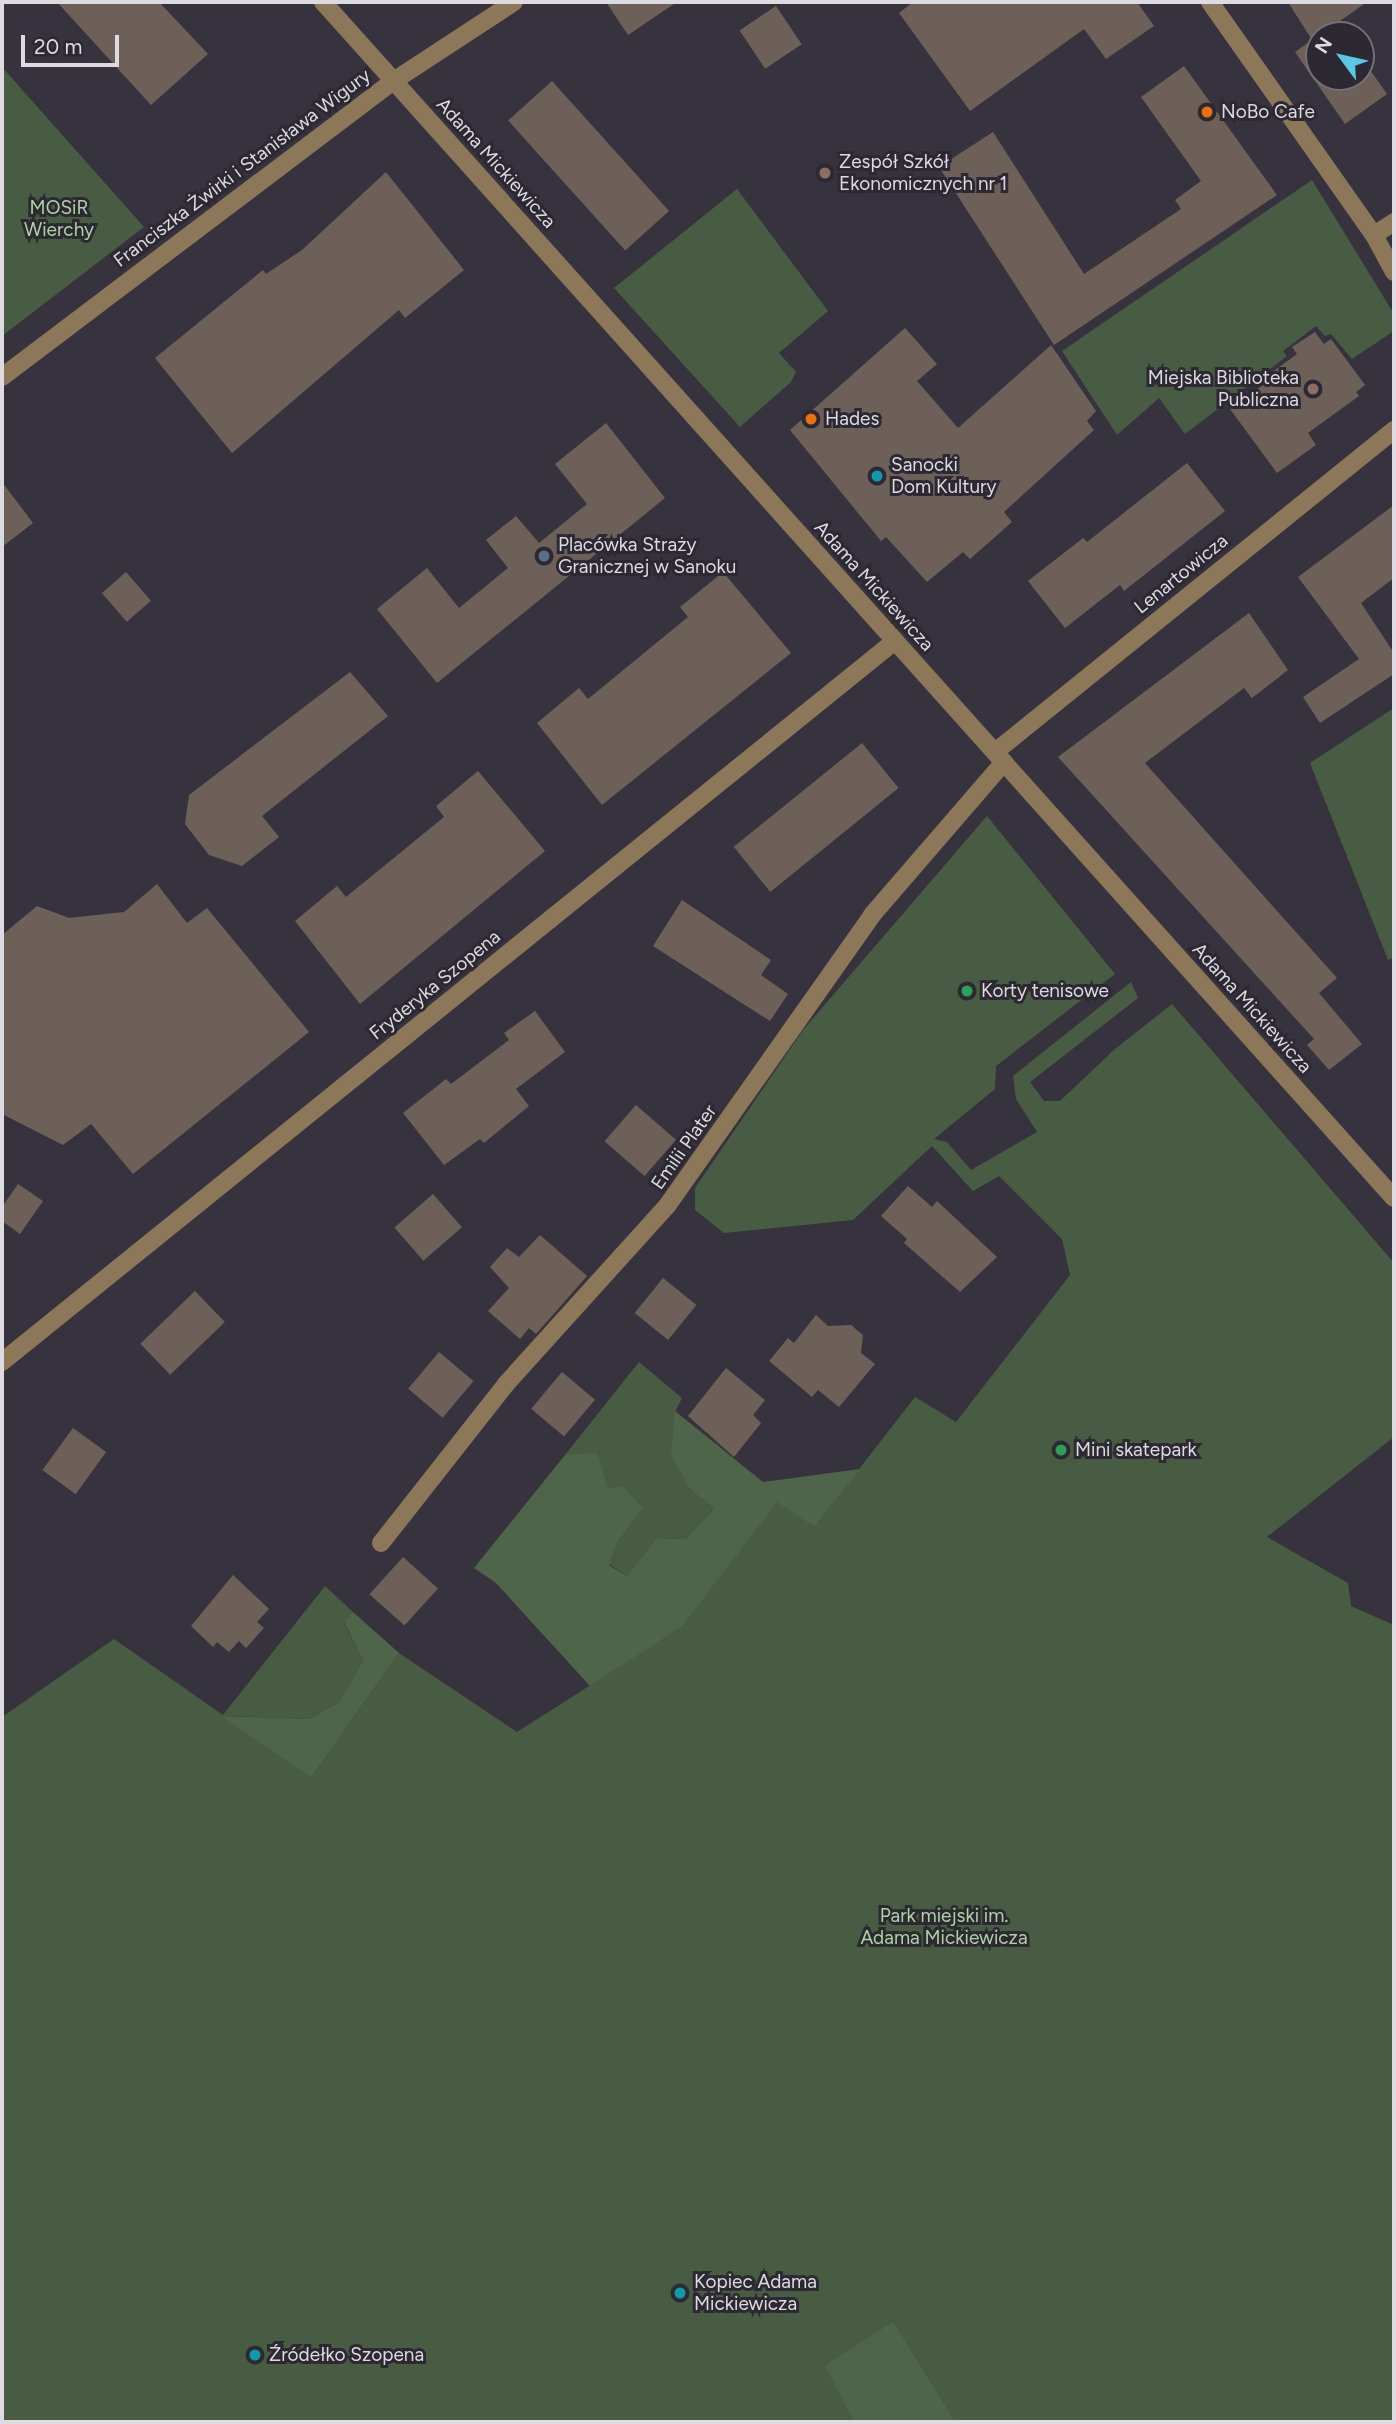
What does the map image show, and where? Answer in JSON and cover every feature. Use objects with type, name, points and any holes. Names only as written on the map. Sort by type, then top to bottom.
[{"type":"street","name":"Adama Mickiewicza","points":[[323,2],[1394,1198]]},
{"type":"street","name":"Franciszka Żwirki i Stanisława Wigury","points":[[2,377],[395,80],[514,2]]},
{"type":"street","points":[[1209,2],[1374,235],[1394,272]]},
{"type":"street","points":[[1374,235],[1394,222]]},
{"type":"street","name":"Lenartowicza","points":[[999,757],[1394,430]]},
{"type":"street","name":"Fryderyka Szopena","points":[[2,1362],[895,641]]},
{"type":"street","name":"Emilii Plater","points":[[381,1543],[498,1394],[667,1206],[872,915],[999,757]]},
{"type":"green space","name":"MOSiR Wierchy","points":[[2,67],[144,227],[2,336]]},
{"type":"green space","points":[[1312,180],[1394,314],[1394,331],[1352,359],[1331,334],[1325,336],[1316,326],[1283,351],[1287,356],[1185,434],[1159,398],[1117,435],[1062,351]]},
{"type":"green space","points":[[737,189],[828,311],[779,353],[796,372],[791,382],[740,427],[614,288]]},
{"type":"green space","points":[[1394,708],[1394,957],[1388,960],[1310,763]]},
{"type":"green space","name":"Park miejski im. Adama Mickiewicza","points":[[987,816],[1115,974],[996,1066],[995,1089],[934,1139],[947,1142],[971,1170],[1037,1132],[1016,1099],[1013,1076],[1131,982],[1138,998],[1030,1082],[1044,1101],[1060,1101],[1115,1049],[1172,1004],[1394,1263],[1394,1437],[1267,1537],[1348,1583],[1351,1606],[1394,1625],[1394,2422],[956,2422],[893,2321],[826,2366],[854,2422],[2,2422],[2,1717],[114,1639],[223,1715],[325,1586],[353,1612],[344,1623],[363,1661],[339,1702],[310,1719],[224,1716],[311,1778],[399,1653],[517,1732],[683,1626],[777,1501],[814,1527],[915,1397],[956,1422],[1070,1275],[1062,1239],[999,1176],[973,1191],[932,1146],[853,1220],[724,1233],[695,1210],[695,1188],[803,1030]]},
{"type":"green space","points":[[639,1362],[682,1398],[675,1412],[691,1490],[714,1509],[685,1539],[656,1538],[627,1576],[609,1564],[617,1543],[643,1508],[608,1490],[565,1455]]},
{"type":"green space","points":[[675,1411],[763,1482],[860,1469],[814,1527],[777,1502],[683,1626],[590,1686],[496,1583],[474,1568],[565,1455],[597,1453],[608,1489],[622,1486],[643,1508],[617,1543],[609,1565],[627,1576],[656,1538],[685,1539],[714,1509],[691,1490],[671,1456]]},
{"type":"green space","points":[[353,1612],[399,1653],[311,1778],[222,1716],[310,1719],[339,1702],[363,1661],[344,1622]]},
{"type":"green space","points":[[893,2321],[956,2422],[854,2422],[825,2366]]},
{"type":"building","points":[[57,2],[159,2],[208,54],[151,105]]},
{"type":"building","points":[[606,2],[677,2],[628,35]]},
{"type":"building","points":[[913,2],[1137,2],[1154,26],[1106,59],[1084,29],[970,111],[899,13]]},
{"type":"building","points":[[1288,2],[1367,2],[1340,21],[1305,21],[1305,29]]},
{"type":"building","points":[[776,6],[802,44],[765,69],[740,31]]},
{"type":"building","points":[[1305,45],[1305,66],[1295,52]]},
{"type":"building","points":[[1184,66],[1277,195],[1054,345],[939,167],[993,132],[1084,274],[1181,209],[1175,200],[1201,181],[1141,97]]},
{"type":"building","points":[[1375,77],[1387,94],[1345,124],[1322,91],[1375,91]]},
{"type":"building","points":[[552,81],[669,211],[625,251],[508,120]]},
{"type":"building","points":[[386,172],[464,270],[405,318],[399,310],[232,453],[155,358],[263,270],[266,274],[302,250]]},
{"type":"building","points":[[905,328],[937,364],[917,381],[958,428],[1051,345],[1096,411],[1087,421],[1094,430],[1004,512],[1012,522],[970,559],[963,552],[927,582],[886,537],[881,541],[790,430]]},
{"type":"building","points":[[1315,332],[1324,344],[1331,339],[1365,385],[1356,392],[1359,396],[1308,433],[1316,445],[1277,473],[1230,409],[1274,377],[1271,373],[1297,354],[1292,347]]},
{"type":"building","name":"Placówka Straży Granicznej w Sanoku","points":[[606,423],[665,498],[437,683],[377,609],[427,568],[459,608],[508,568],[486,540],[516,516],[539,543],[587,504],[555,464]]},
{"type":"building","points":[[1187,463],[1225,511],[1124,591],[1120,585],[1065,628],[1028,581],[1083,538],[1087,542]]},
{"type":"building","points":[[2,482],[33,523],[2,547]]},
{"type":"building","points":[[1394,505],[1394,578],[1361,603],[1394,653],[1394,674],[1320,723],[1303,697],[1359,659],[1298,577]]},
{"type":"building","points":[[126,572],[151,601],[127,622],[102,593]]},
{"type":"building","points":[[723,572],[791,653],[602,805],[537,723],[579,688],[588,699],[688,617],[680,607]]},
{"type":"building","points":[[1249,613],[1288,670],[1252,698],[1244,688],[1145,763],[1337,978],[1319,993],[1362,1044],[1329,1070],[1307,1045],[1314,1039],[1058,757]]},
{"type":"building","points":[[350,672],[388,716],[262,816],[279,837],[242,866],[209,855],[185,824],[189,795]]},
{"type":"building","points":[[862,743],[899,788],[770,892],[734,847]]},
{"type":"building","points":[[478,771],[545,851],[360,1004],[295,921],[337,886],[346,897],[444,817],[436,806]]},
{"type":"building","points":[[157,884],[187,923],[207,908],[309,1032],[133,1174],[91,1124],[63,1145],[2,1114],[2,935],[37,906],[69,918],[124,912]]},
{"type":"building","points":[[682,900],[771,960],[761,975],[788,994],[770,1021],[653,946]]},
{"type":"building","points":[[535,1011],[565,1052],[516,1089],[529,1106],[484,1143],[480,1139],[444,1165],[403,1113],[446,1079],[451,1084],[509,1040],[504,1033]]},
{"type":"building","points":[[636,1105],[676,1140],[645,1176],[605,1141]]},
{"type":"building","points":[[18,1184],[43,1201],[20,1234],[2,1221],[2,1207]]},
{"type":"building","points":[[908,1186],[932,1207],[937,1201],[997,1257],[960,1292],[904,1243],[907,1239],[881,1216]]},
{"type":"building","points":[[433,1194],[462,1227],[423,1261],[395,1227]]},
{"type":"building","points":[[540,1235],[587,1276],[536,1334],[529,1328],[520,1339],[488,1311],[509,1288],[490,1267],[507,1248],[519,1257]]},
{"type":"building","points":[[663,1278],[696,1305],[668,1340],[635,1313]]},
{"type":"building","points":[[195,1291],[225,1322],[170,1375],[140,1344]]},
{"type":"building","points":[[816,1315],[828,1326],[851,1325],[863,1335],[861,1353],[875,1364],[839,1407],[818,1390],[812,1397],[769,1361],[788,1338],[794,1343]]},
{"type":"building","points":[[439,1352],[473,1381],[443,1418],[408,1389]]},
{"type":"building","points":[[726,1368],[765,1400],[753,1415],[761,1423],[734,1457],[688,1416]]},
{"type":"building","points":[[562,1372],[595,1400],[564,1436],[531,1409]]},
{"type":"building","points":[[73,1428],[106,1452],[76,1494],[42,1470]]},
{"type":"building","points":[[403,1557],[438,1588],[404,1626],[370,1594]]},
{"type":"building","points":[[233,1575],[269,1609],[257,1622],[264,1628],[246,1648],[239,1641],[229,1652],[217,1642],[213,1647],[191,1626]]},
{"type":"place","name":"NoBo Cafe","points":[[1207,112]]},
{"type":"place","name":"Zespół Szkół Ekonomicznych nr 1","points":[[825,173]]},
{"type":"place","name":"Miejska Biblioteka Publiczna","points":[[1313,389]]},
{"type":"place","name":"Hades","points":[[811,419]]},
{"type":"place","name":"Sanocki Dom Kultury","points":[[877,476]]},
{"type":"place","name":"Placówka Straży Granicznej w Sanoku","points":[[544,556]]},
{"type":"place","name":"Korty tenisowe","points":[[967,991]]},
{"type":"place","name":"Mini skatepark","points":[[1061,1450]]},
{"type":"place","name":"Kopiec Adama Mickiewicza","points":[[680,2293]]},
{"type":"place","name":"Źródełko Szopena","points":[[255,2355]]}]
